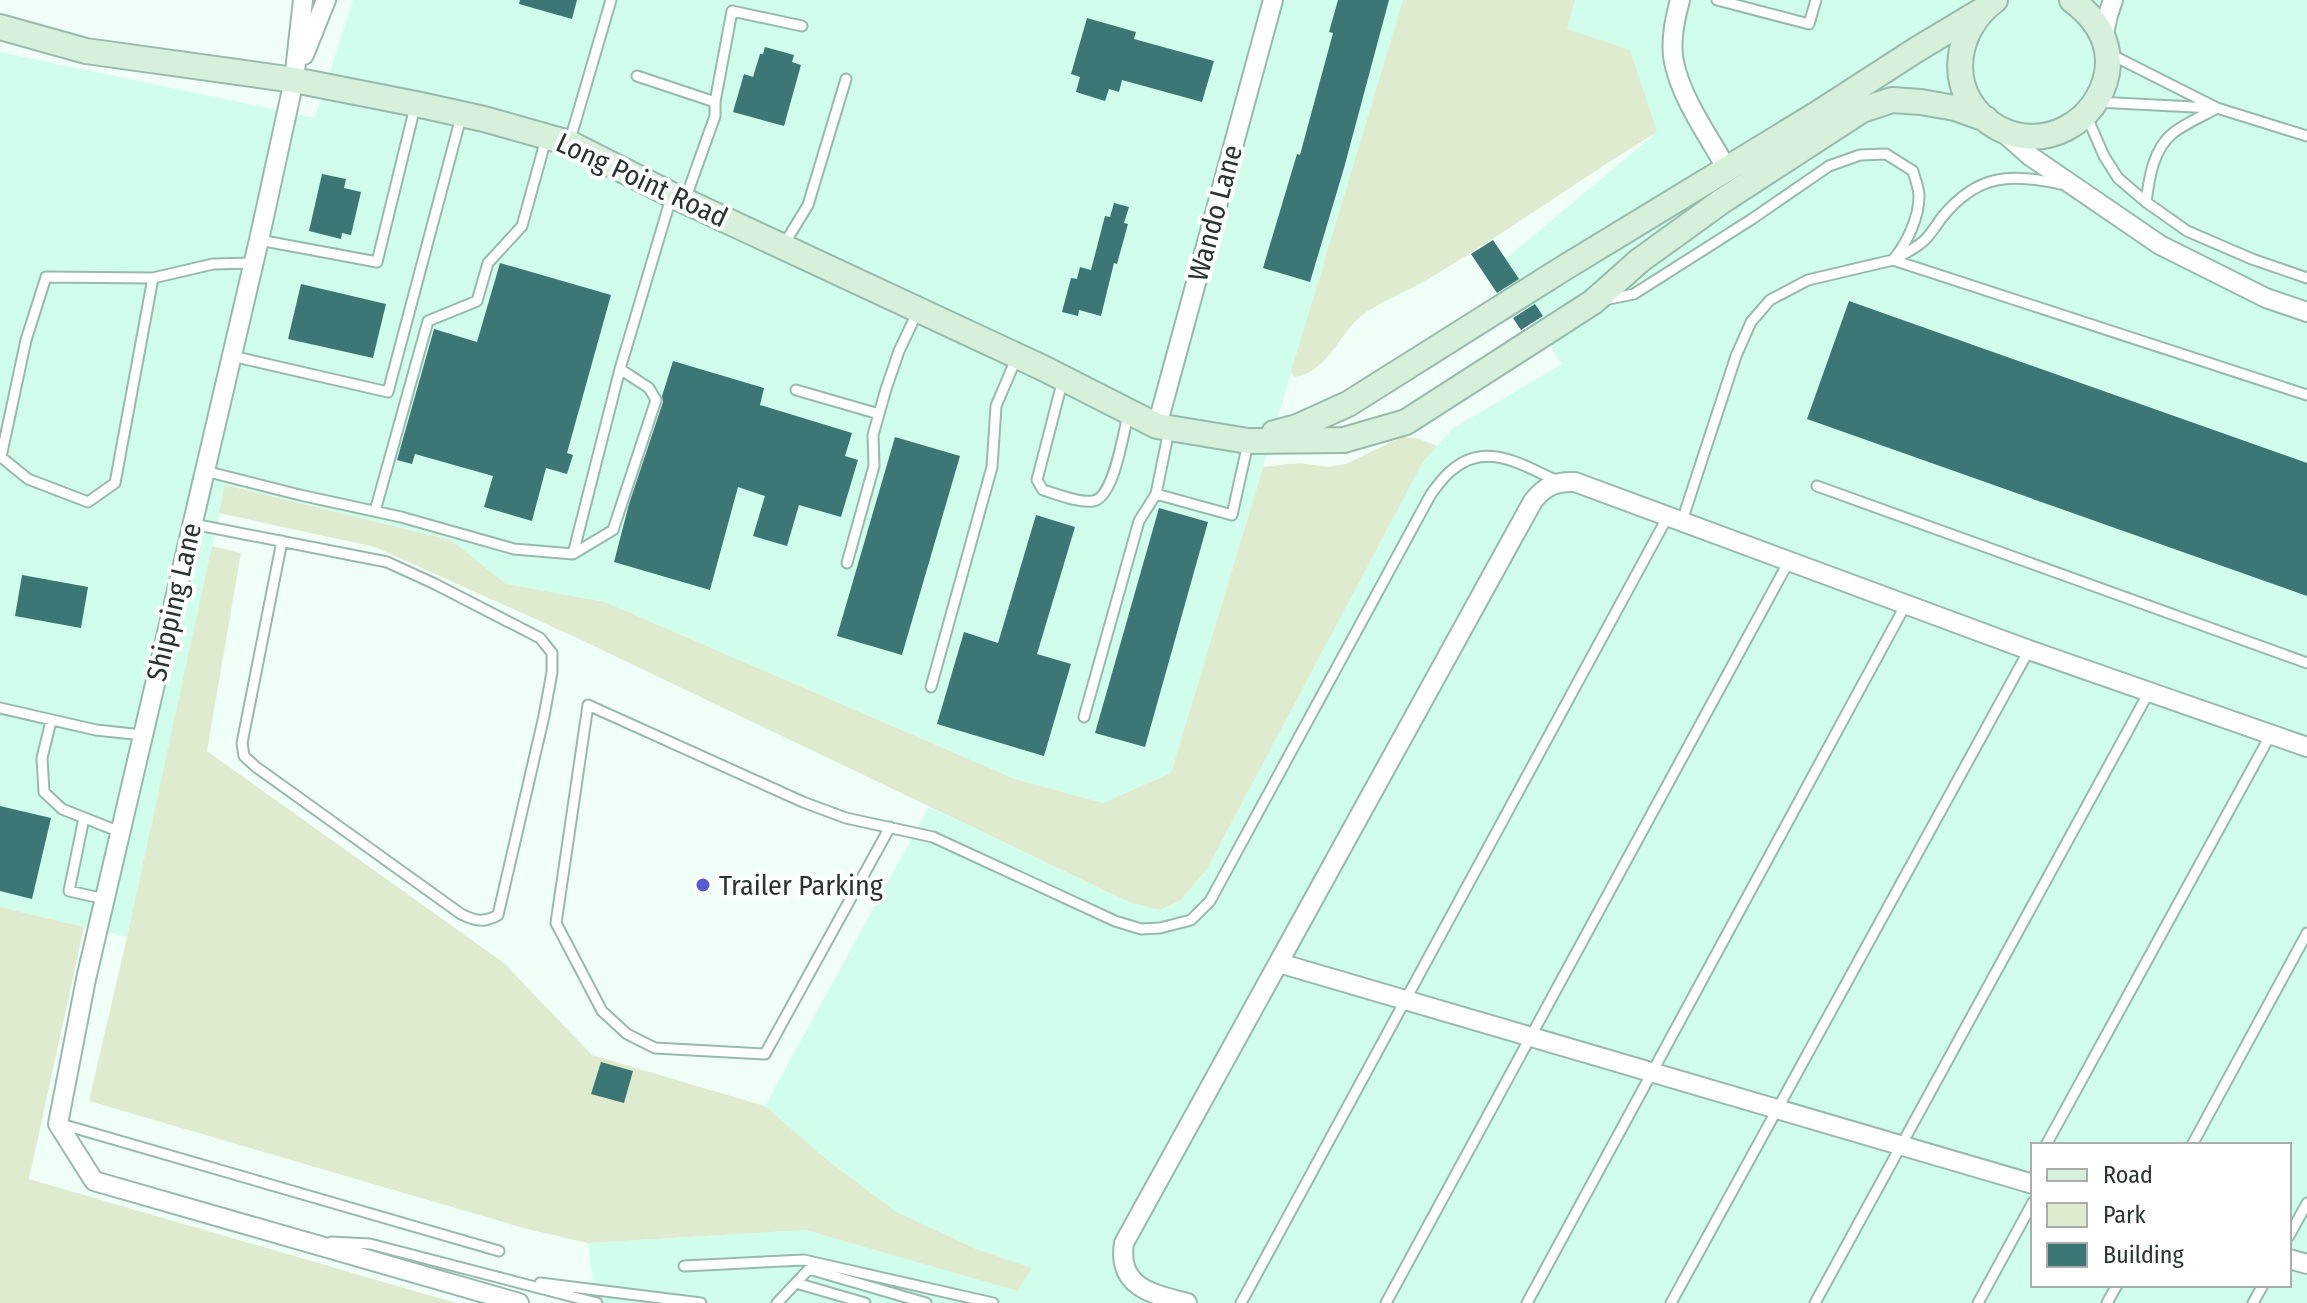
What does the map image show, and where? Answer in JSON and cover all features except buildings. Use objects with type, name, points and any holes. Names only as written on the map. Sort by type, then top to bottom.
[{"type":"main road","points":[[2072,0],[2086,10],[2096,23],[2106,46],[2104,87],[2092,108]]},
{"type":"main road","points":[[1248,441],[1297,427],[1348,404],[1988,6]]},
{"type":"main road","points":[[1988,6],[1966,33],[1961,46],[1960,73],[1969,98],[1992,124]]},
{"type":"main road","name":"Long Point Road","points":[[0,27],[86,51],[294,80],[416,104],[558,140],[1129,412],[1163,426],[1248,441],[1344,440],[1406,422],[1593,302],[1639,261],[1722,201],[1862,110],[1892,100],[1921,102],[1955,108],[2022,136],[2049,135],[2074,125],[2092,108]]},
{"type":"street","points":[[294,80],[303,0]]},
{"type":"street","points":[[294,80],[326,0]]},
{"type":"street","name":"Wando Lane","points":[[1163,426],[1273,0]]},
{"type":"street","points":[[1680,0],[1676,13],[1673,59],[1681,86],[1727,169]]},
{"type":"street","points":[[2106,46],[2108,15],[2113,0]]},
{"type":"street","name":"Shipping Lane","points":[[58,1124],[86,979],[294,80]]},
{"type":"street","points":[[1992,124],[2030,156],[2160,245],[2266,298],[2307,312]]},
{"type":"street","points":[[1187,1303],[1145,1292],[1130,1277],[1122,1255],[1124,1243],[1542,489],[1560,481],[1575,482],[2029,650],[2307,747]]},
{"type":"street","points":[[1279,963],[1901,1145],[2031,1178]]},
{"type":"street","points":[[58,1124],[94,1181],[519,1303]]},
{"type":"lane","points":[[375,511],[428,321],[477,301],[488,263],[522,226],[611,0]]},
{"type":"lane","points":[[1717,0],[1809,24],[1816,0]]},
{"type":"lane","points":[[573,554],[620,369],[678,197],[715,116],[719,73],[732,11],[802,26]]},
{"type":"lane","points":[[2106,46],[2217,108],[2307,136]]},
{"type":"lane","points":[[637,76],[715,102]]},
{"type":"lane","points":[[783,246],[808,205],[846,79]]},
{"type":"lane","points":[[259,240],[377,262],[416,104]]},
{"type":"lane","points":[[2217,108],[2092,108],[2104,156],[2118,178],[2146,202],[2187,231],[2307,278]]},
{"type":"lane","points":[[2146,202],[2149,175],[2171,135],[2217,108]]},
{"type":"lane","points":[[232,356],[388,392],[462,114]]},
{"type":"lane","points":[[1593,302],[1634,294],[1829,166],[1860,155],[1886,154],[1913,171],[1919,195],[1916,217],[1893,260]]},
{"type":"lane","points":[[1241,1303],[1675,519],[1751,322],[1770,300],[1808,280],[1893,260],[1923,243],[1945,213],[1968,192],[1985,182],[2033,178],[2075,186]]},
{"type":"lane","points":[[1893,260],[2307,395]]},
{"type":"lane","points":[[153,278],[115,483],[88,502],[28,479],[1,457],[26,340],[46,277],[153,278],[213,264],[254,263]]},
{"type":"lane","points":[[847,563],[874,466],[873,435],[899,351],[918,310]]},
{"type":"lane","points":[[931,687],[992,467],[996,406],[1017,356]]},
{"type":"lane","points":[[205,471],[375,511],[514,549],[573,554],[613,530],[656,400],[649,388],[620,369]]},
{"type":"lane","points":[[1063,378],[1037,480],[1043,490],[1087,501],[1102,498],[1110,486],[1129,412]]},
{"type":"lane","points":[[796,390],[879,414]]},
{"type":"lane","points":[[1084,717],[1139,521],[1156,494],[1163,426]]},
{"type":"lane","points":[[1156,494],[1232,515],[1248,441]]},
{"type":"lane","points":[[890,827],[765,1054],[655,1048],[627,1034],[602,1011],[556,923],[588,705],[803,802],[846,818],[890,827],[933,837],[1115,921],[1141,929],[1191,920],[1210,901],[1431,494],[1450,470],[1467,459],[1488,454],[1506,458],[1560,481]]},
{"type":"lane","points":[[1817,486],[2307,663]]},
{"type":"lane","points":[[193,524],[282,541],[387,562],[540,638],[552,653],[544,716],[502,899],[498,915],[490,920],[476,921],[461,914],[244,756],[242,743],[282,541]]},
{"type":"lane","points":[[1386,1303],[1789,561]]},
{"type":"lane","points":[[1527,1303],[1906,604]]},
{"type":"lane","points":[[1671,1303],[2029,650]]},
{"type":"lane","points":[[1815,1303],[2149,692]]},
{"type":"lane","points":[[0,708],[96,730],[143,735]]},
{"type":"lane","points":[[51,721],[42,758],[44,792],[62,809],[120,832]]},
{"type":"lane","points":[[2047,1143],[2271,734]]},
{"type":"lane","points":[[84,818],[69,891],[105,899]]},
{"type":"lane","points":[[2193,1143],[2307,933]]},
{"type":"lane","points":[[58,1124],[499,1251]]},
{"type":"lane","points":[[2291,1232],[2307,1203]]},
{"type":"lane","points":[[1978,1303],[2031,1206]]},
{"type":"lane","points":[[303,1241],[370,1244],[597,1303]]},
{"type":"lane","points":[[684,1266],[804,1260],[993,1303]]},
{"type":"lane","points":[[777,1303],[809,1269],[926,1303]]},
{"type":"lane","points":[[501,1278],[701,1303]]},
{"type":"lane","points":[[796,1283],[865,1303]]},
{"type":"shaded area","points":[[353,0],[1403,0],[1171,773],[1103,803],[1015,779],[605,602],[506,584],[451,540],[226,485],[127,937],[0,907],[0,52],[315,118]]},
{"type":"shaded area","points":[[1575,0],[2307,0],[2307,1303],[596,1303],[588,1243],[806,1230],[1019,1290],[1031,1268],[976,1249],[895,1211],[826,1159],[765,1106],[929,807],[1129,902],[1158,910],[1181,900],[1207,869],[1423,462],[1452,429],[1562,364],[1497,266],[1657,132],[1566,30]]},
{"type":"green space","points":[[1403,0],[1575,0],[1567,29],[1630,50],[1657,132],[1422,283],[1365,313],[1317,367],[1294,377],[1291,372]]},
{"type":"green space","points":[[1402,437],[1417,438],[1437,446],[1423,462],[1207,869],[1181,900],[1159,910],[1129,902],[575,637],[375,547],[219,513],[225,485],[451,540],[506,584],[605,602],[1015,779],[1103,803],[1171,773],[1263,467],[1300,463],[1328,467],[1346,464]]},
{"type":"green space","points":[[212,546],[241,553],[207,751],[504,963],[592,1055],[765,1106],[826,1159],[895,1211],[976,1249],[1032,1268],[1018,1291],[806,1230],[588,1243],[527,1229],[89,1101]]},
{"type":"green space","points":[[0,907],[84,927],[29,1179],[456,1303],[0,1303]]},
{"type":"place","name":"Trailer Parking","points":[[703,885]]}]
